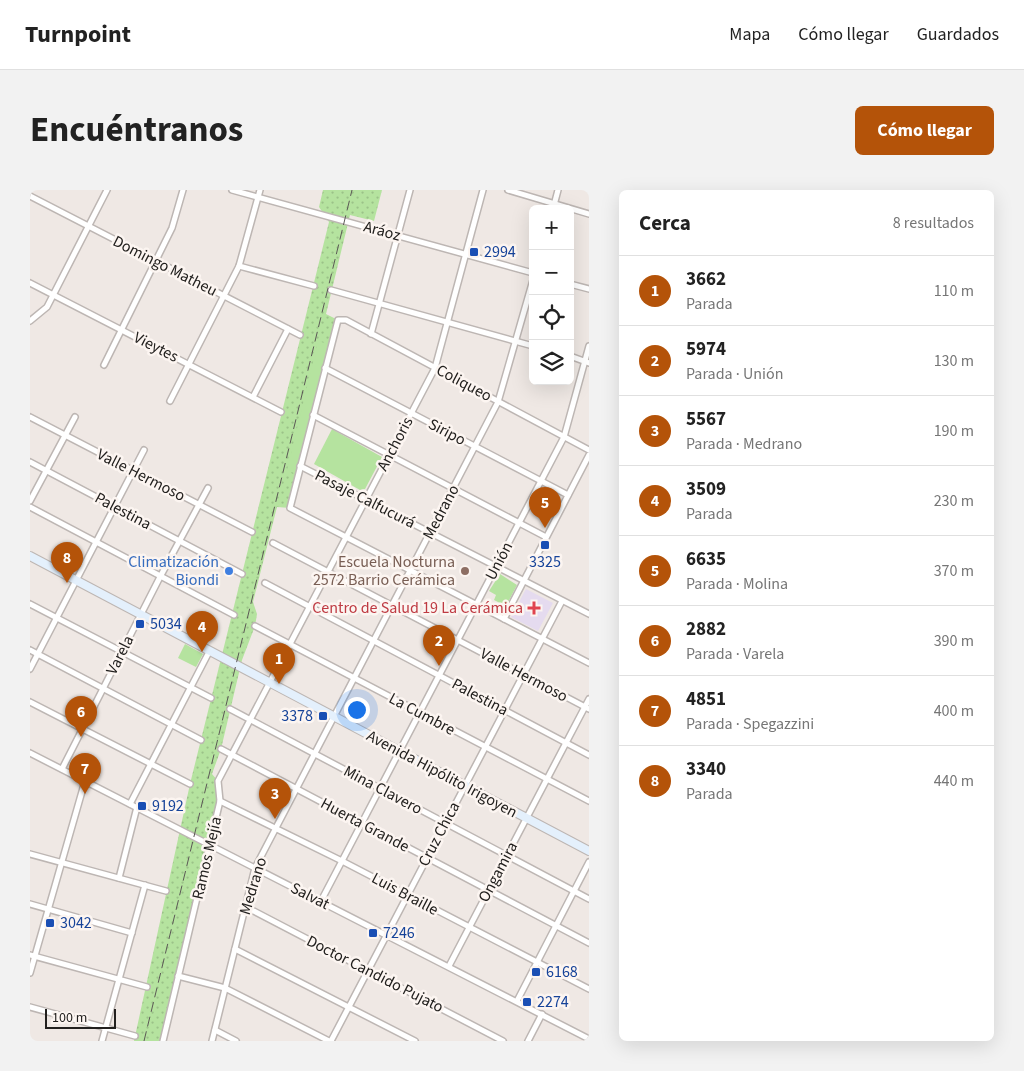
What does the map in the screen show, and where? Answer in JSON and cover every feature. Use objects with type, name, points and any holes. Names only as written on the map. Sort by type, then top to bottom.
[{"type":"street","points":[[30,321],[43,312],[53,295],[107,190]]},
{"type":"street","points":[[104,365],[172,228],[183,190]]},
{"type":"street","name":"Aráoz","points":[[232,190],[529,272]]},
{"type":"street","points":[[170,401],[239,266],[260,190]]},
{"type":"street","points":[[371,334],[410,190]]},
{"type":"street","name":"Anchoris","points":[[270,683],[435,368],[483,190]]},
{"type":"street","points":[[508,190],[550,205]]},
{"type":"street","points":[[553,205],[558,190]]},
{"type":"street","name":"Domingo Matheu","points":[[30,196],[300,335]]},
{"type":"street","points":[[574,211],[589,214]]},
{"type":"street","points":[[239,266],[314,286]]},
{"type":"street","name":"Vieytes","points":[[30,283],[281,412]]},
{"type":"street","points":[[574,285],[589,289]]},
{"type":"street","points":[[331,290],[529,345]]},
{"type":"street","name":"Medrano","points":[[212,1041],[255,868],[498,402],[529,294]]},
{"type":"street","name":"Coliqueo","points":[[325,368],[338,320],[346,320],[589,450]]},
{"type":"street","points":[[253,397],[288,329]]},
{"type":"street","name":"Unión","points":[[321,902],[360,822],[564,437],[587,362],[589,346]]},
{"type":"street","points":[[574,357],[587,362]]},
{"type":"street","points":[[325,368],[290,508],[589,663]]},
{"type":"street","name":"Siripo","points":[[325,368],[568,495]]},
{"type":"street","points":[[313,415],[546,537]]},
{"type":"street","name":"Valle Hermoso","points":[[30,417],[252,532]]},
{"type":"street","points":[[30,501],[75,417]]},
{"type":"street","points":[[30,669],[144,450]]},
{"type":"street","points":[[504,619],[589,455]]},
{"type":"street","name":"Palestina","points":[[30,462],[242,574]]},
{"type":"street","name":"Pasaje Calfucurá","points":[[300,466],[589,614]]},
{"type":"street","name":"Varela","points":[[62,769],[160,576],[208,488]]},
{"type":"street","points":[[30,507],[234,615]]},
{"type":"street","name":"Valle Hermoso","points":[[273,543],[587,708]]},
{"type":"street","name":"Avenida Hipólito Irigoyen","points":[[30,556],[589,851]]},
{"type":"street","name":"Palestina","points":[[265,583],[589,754]]},
{"type":"street","name":"Cruz Chica","points":[[330,1041],[562,601]]},
{"type":"street","points":[[30,604],[211,698]]},
{"type":"street","name":"La Cumbre","points":[[255,626],[589,801]]},
{"type":"street","points":[[30,650],[202,740]]},
{"type":"street","points":[[130,804],[209,652]]},
{"type":"street","name":"Ramos Mejía","points":[[163,1041],[220,801],[218,781],[270,683]]},
{"type":"street","name":"Ongamira","points":[[449,966],[566,742],[587,708],[589,699]]},
{"type":"street","points":[[30,702],[190,784]]},
{"type":"street","name":"Mina Clavero","points":[[230,709],[589,899]]},
{"type":"street","name":"Huerta Grande","points":[[221,749],[589,943]]},
{"type":"street","name":"Salvat","points":[[30,753],[589,1039]]},
{"type":"street","points":[[30,973],[32,955],[48,909],[85,781]]},
{"type":"street","name":"Luis Braille","points":[[220,801],[342,860],[589,989]]},
{"type":"street","points":[[119,878],[137,808]]},
{"type":"street","points":[[30,854],[166,891]]},
{"type":"street","points":[[517,1001],[589,862]]},
{"type":"street","points":[[102,1041],[145,886]]},
{"type":"street","points":[[30,904],[132,933]]},
{"type":"street","name":"Doctor Candido Pujato","points":[[246,907],[504,1041]]},
{"type":"street","points":[[235,949],[415,1041]]},
{"type":"street","points":[[32,955],[147,987]]},
{"type":"street","points":[[178,976],[225,988],[330,1041]]},
{"type":"street","points":[[30,1007],[136,1036]]},
{"type":"street","points":[[528,1041],[542,1014]]},
{"type":"street","points":[[215,1030],[236,1041]]},
{"type":"shaded area","name":"Centro de Salud 19 La Cerámica","points":[[526,589],[553,603],[538,631],[511,617]]},
{"type":"green space","points":[[323,190],[382,190],[374,221],[350,215],[326,314],[338,320],[290,508],[277,507],[253,602],[257,614],[255,626],[242,660],[221,749],[212,774],[218,781],[220,801],[163,1041],[134,1041],[190,784],[329,222],[319,207]]},
{"type":"green space","points":[[318,341],[328,344],[296,474],[287,470]]},
{"type":"green space","points":[[332,429],[382,457],[365,489],[360,490],[314,464]]},
{"type":"green space","points":[[500,574],[517,585],[506,606],[494,600],[496,595],[489,591]]},
{"type":"green space","points":[[185,644],[203,654],[196,667],[178,658]]},
{"type":"railway","points":[[144,1041],[352,190]]},
{"type":"place","name":"2994","points":[[474,252]]},
{"type":"place","name":"6635","points":[[545,528]]},
{"type":"place","name":"3325","points":[[545,545]]},
{"type":"place","name":"Climatización Biondi","points":[[229,571]]},
{"type":"place","name":"Escuela Nocturna 2572 Barrio Cerámica","points":[[465,571]]},
{"type":"place","name":"3340","points":[[67,583]]},
{"type":"place","name":"Centro de Salud 19 La Cerámica","points":[[534,608]]},
{"type":"place","name":"5034","points":[[140,624]]},
{"type":"place","name":"3509","points":[[202,652]]},
{"type":"place","name":"5974","points":[[439,666]]},
{"type":"place","name":"3662","points":[[279,684]]},
{"type":"place","name":"3378","points":[[323,716]]},
{"type":"place","name":"2882","points":[[81,737]]},
{"type":"place","name":"4851","points":[[85,794]]},
{"type":"place","name":"9192","points":[[142,806]]},
{"type":"place","name":"5567","points":[[275,819]]},
{"type":"place","name":"3042","points":[[50,923]]},
{"type":"place","name":"7246","points":[[373,933]]},
{"type":"place","name":"6168","points":[[536,972]]},
{"type":"place","name":"2274","points":[[527,1002]]}]
